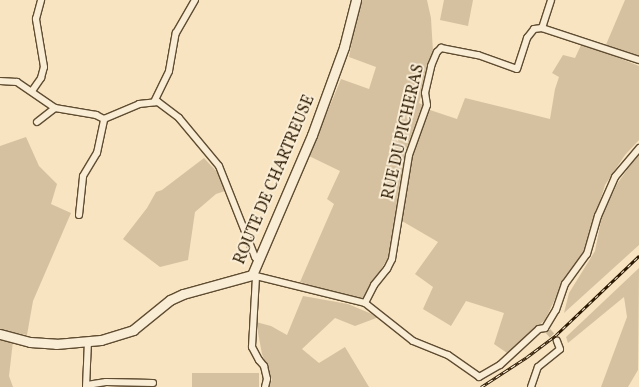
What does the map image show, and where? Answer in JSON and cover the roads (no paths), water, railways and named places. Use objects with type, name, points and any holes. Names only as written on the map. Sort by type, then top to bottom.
[{"type":"main road","name":"ROUTE DE CHARTREUSE","points":[[0,334],[45,344],[63,345],[114,337],[133,330],[164,304],[183,294],[254,276],[258,260],[312,135],[344,47],[356,0]]},
{"type":"street","points":[[32,91],[41,78],[44,67],[36,19],[41,0]]},
{"type":"street","points":[[154,102],[169,71],[176,33],[195,0]]},
{"type":"street","points":[[551,0],[542,28],[639,60]]},
{"type":"street","name":"RUE DU PICHERAS","points":[[365,303],[374,285],[387,269],[392,259],[409,154],[427,105],[425,93],[431,66],[437,52],[441,48],[478,55],[517,69],[527,38],[534,29],[542,28]]},
{"type":"street","points":[[0,82],[17,82],[55,108],[96,115],[104,119],[139,104],[158,102],[179,118],[219,166],[255,257],[258,260]]},
{"type":"street","points":[[37,122],[55,108]]},
{"type":"street","points":[[79,216],[83,176],[97,153],[104,119]]},
{"type":"street","points":[[265,387],[268,379],[264,366],[252,347],[254,276],[365,303],[413,341],[448,355],[479,377],[500,365],[539,329],[547,330],[565,284],[587,254],[598,216],[615,177],[639,148]]},
{"type":"street","points":[[531,387],[538,367],[560,349],[557,341]]},
{"type":"street","points":[[88,342],[87,386],[112,382],[153,383]]},
{"type":"tunnel","points":[[548,331],[557,341]]},
{"type":"railway","points":[[481,387],[527,357],[556,335],[639,256]]}]
